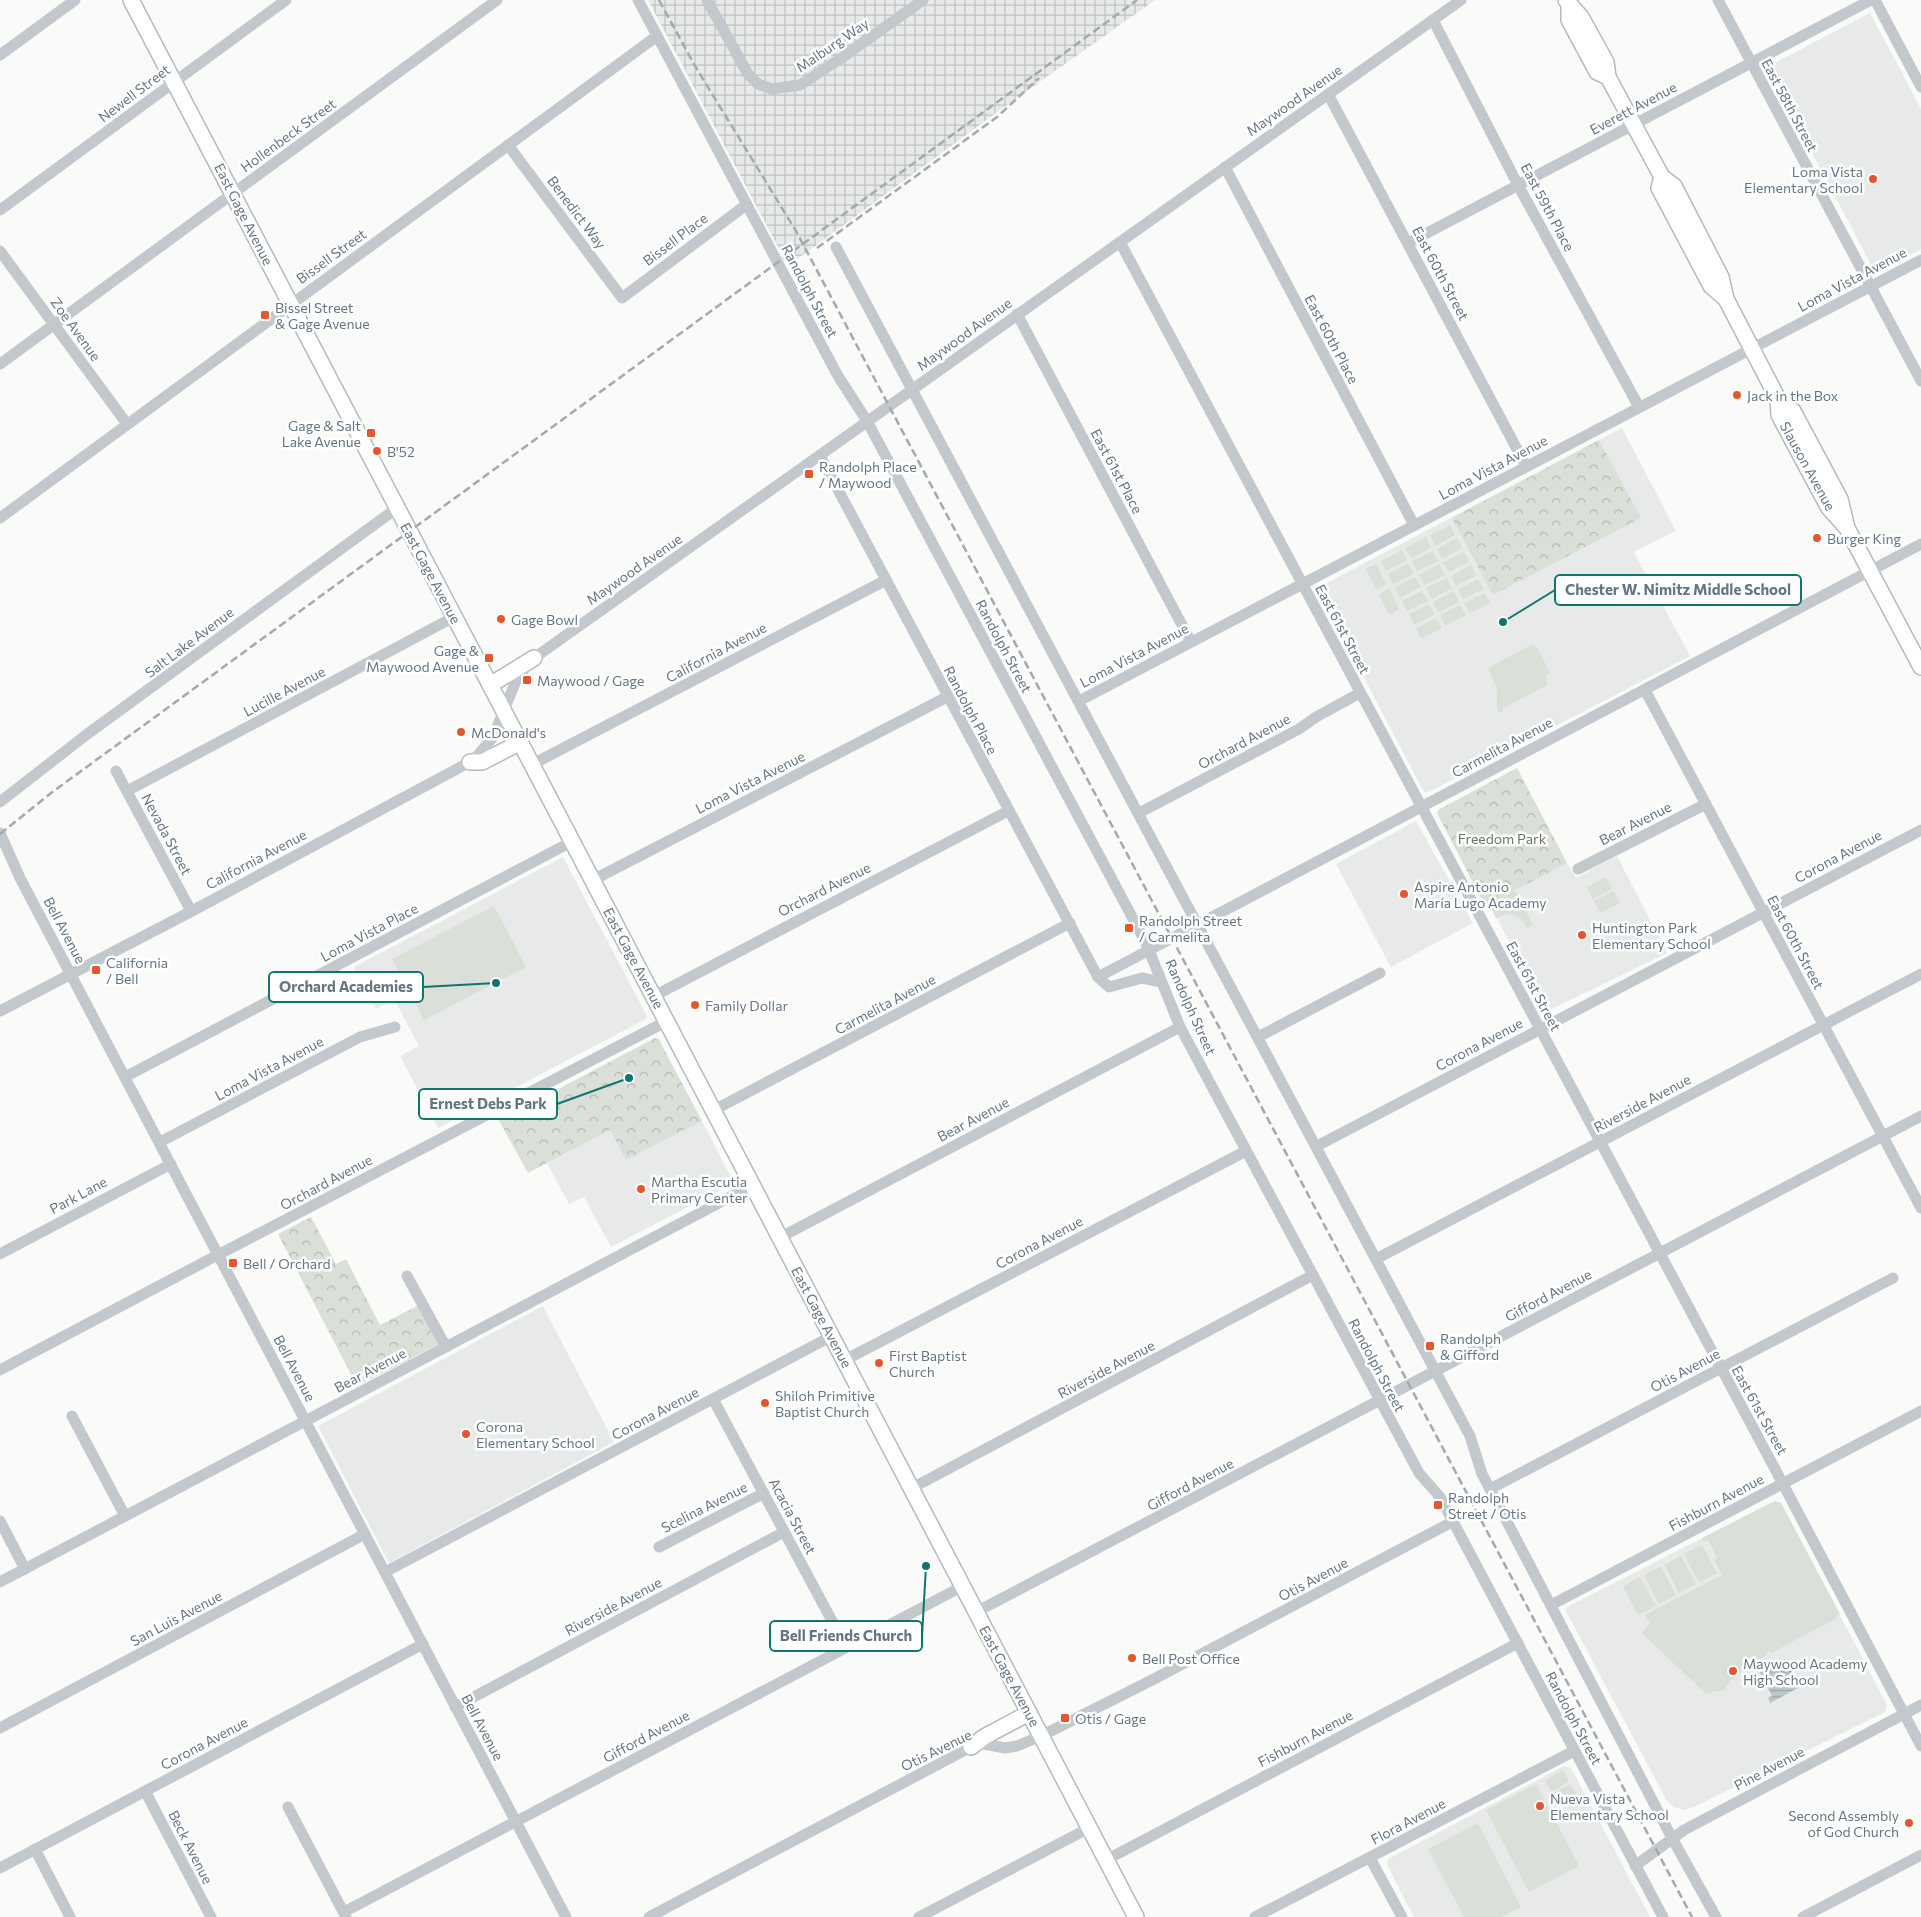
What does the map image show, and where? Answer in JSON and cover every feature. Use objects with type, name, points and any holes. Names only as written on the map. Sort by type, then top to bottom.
[{"type":"main road","name":"East Gage Avenue","points":[[131,0],[1136,1917]]},
{"type":"main road","name":"Slauson Avenue","points":[[1568,2],[1581,17],[1606,62],[1608,77],[1634,125],[1662,176],[1674,186],[1722,277],[1726,298],[1778,399],[1780,415],[1825,502],[1847,528],[1921,667]]},
{"type":"main road","points":[[490,685],[534,658]]},
{"type":"main road","points":[[470,762],[482,762],[521,742]]},
{"type":"main road","points":[[971,1747],[984,1737],[1030,1713]]},
{"type":"street","points":[[0,55],[75,0]]},
{"type":"street","name":"Newell Street","points":[[0,210],[286,0]]},
{"type":"street","name":"Hollenbeck Street","points":[[0,364],[497,0]]},
{"type":"street","name":"Randolph Street","points":[[638,0],[838,376],[867,421],[1149,950],[1180,1027],[1419,1473],[1440,1497],[1454,1521],[1663,1917]]},
{"type":"street","name":"Malburg Way","points":[[707,0],[748,74],[758,84],[772,89],[800,85],[843,58],[923,0]]},
{"type":"street","name":"Maywood Avenue","points":[[504,710],[522,670],[534,658],[1461,0]]},
{"type":"street","name":"East 58th Street","points":[[1718,0],[1921,381]]},
{"type":"street","points":[[1873,0],[1921,87]]},
{"type":"street","name":"Everett Avenue","points":[[1408,243],[1873,0]]},
{"type":"street","name":"East 59th Place","points":[[1433,20],[1518,185],[1638,407]]},
{"type":"street","name":"Bissell Street","points":[[0,518],[657,36]]},
{"type":"street","name":"East 60th Street","points":[[1328,94],[1526,466]]},
{"type":"street","name":"Benedict Way","points":[[508,145],[622,298]]},
{"type":"street","name":"East 60th Place","points":[[1224,167],[1414,525]]},
{"type":"street","name":"Bissell Place","points":[[622,298],[746,205]]},
{"type":"street","name":"East 61st Street","points":[[1120,242],[1921,1746]]},
{"type":"street","points":[[836,248],[1436,1371],[1470,1436],[1482,1474],[1672,1838],[1716,1917]]},
{"type":"street","name":"Zoe Avenue","points":[[0,251],[127,424]]},
{"type":"street","name":"Loma Vista Avenue","points":[[1079,701],[1921,260]]},
{"type":"street","name":"East 61st Place","points":[[1017,314],[1191,642]]},
{"type":"street","name":"Randolph Place","points":[[820,456],[1098,978]]},
{"type":"street","name":"Salt Lake Avenue","points":[[0,802],[86,735],[397,508]]},
{"type":"street","name":"Carmelita Avenue","points":[[1098,978],[1921,544]]},
{"type":"street","name":"California Avenue","points":[[532,764],[886,580]]},
{"type":"street","name":"Lucille Avenue","points":[[127,791],[454,617]]},
{"type":"street","name":"East 60th Street","points":[[1645,690],[1921,1208]]},
{"type":"street","name":"Orchard Avenue","points":[[1139,813],[1299,729],[1316,717],[1360,693]]},
{"type":"street","name":"Loma Vista Avenue","points":[[593,880],[947,697]]},
{"type":"street","name":"California Avenue","points":[[0,1011],[470,762],[493,737],[504,710]]},
{"type":"street","name":"Nevada Street","points":[[116,771],[191,911]]},
{"type":"street","name":"Bear Avenue","points":[[1578,868],[1706,804]]},
{"type":"street","name":"Orchard Avenue","points":[[654,996],[1008,811]]},
{"type":"street","name":"Corona Avenue","points":[[1317,1146],[1921,830]]},
{"type":"street","name":"Bell Avenue","points":[[0,833],[20,878],[566,1917]]},
{"type":"street","name":"Loma Vista Place","points":[[126,1077],[573,841]]},
{"type":"street","name":"Carmelita Avenue","points":[[714,1110],[1070,923]]},
{"type":"street","points":[[1258,1037],[1380,973]]},
{"type":"street","name":"Riverside Avenue","points":[[1376,1259],[1921,974]]},
{"type":"street","points":[[1098,978],[1110,987],[1142,978],[1161,982]]},
{"type":"street","name":"Orchard Avenue","points":[[0,1370],[667,1021]]},
{"type":"street","name":"Loma Vista Avenue","points":[[160,1142],[360,1037],[395,1027]]},
{"type":"street","name":"Bear Avenue","points":[[781,1237],[1180,1027]]},
{"type":"street","name":"Gifford Avenue","points":[[976,1612],[1921,1116]]},
{"type":"street","name":"Corona Avenue","points":[[845,1360],[1246,1150]]},
{"type":"street","name":"Park Lane","points":[[0,1254],[171,1164]]},
{"type":"street","name":"Bear Avenue","points":[[0,1582],[753,1185]]},
{"type":"street","name":"Riverside Avenue","points":[[912,1488],[1313,1275]]},
{"type":"street","points":[[407,1276],[446,1347]]},
{"type":"street","name":"Otis Avenue","points":[[1490,1489],[1893,1278]]},
{"type":"street","name":"Corona Avenue","points":[[385,1572],[832,1336]]},
{"type":"street","name":"Acacia Street","points":[[713,1399],[846,1648]]},
{"type":"street","name":"Fishburn Avenue","points":[[1551,1605],[1921,1411]]},
{"type":"street","points":[[72,1416],[125,1516]]},
{"type":"street","name":"Scelina Avenue","points":[[659,1547],[764,1493]]},
{"type":"street","points":[[0,1521],[25,1569]]},
{"type":"street","name":"Otis Avenue","points":[[649,1917],[971,1747],[984,1744],[1005,1748],[1017,1746],[1041,1736],[1160,1676],[1454,1521]]},
{"type":"street","name":"Riverside Avenue","points":[[455,1707],[784,1532]]},
{"type":"street","name":"San Luis Avenue","points":[[0,1728],[365,1534]]},
{"type":"street","name":"Gifford Avenue","points":[[345,1915],[516,1822],[963,1586]]},
{"type":"street","name":"Corona Avenue","points":[[0,1868],[423,1644]]},
{"type":"street","name":"Fishburn Avenue","points":[[1106,1860],[1518,1644]]},
{"type":"street","name":"Pine Avenue","points":[[1635,1866],[1672,1838],[1708,1817],[1921,1705]]},
{"type":"street","name":"Flora Avenue","points":[[1255,1917],[1574,1751]]},
{"type":"street","name":"Beck Avenue","points":[[145,1791],[211,1917]]},
{"type":"street","points":[[288,1807],[345,1915]]},
{"type":"street","points":[[919,1917],[1089,1828]]},
{"type":"street","points":[[36,1849],[70,1917]]},
{"type":"street","points":[[1803,1917],[1921,1855]]},
{"type":"street","points":[[1370,1858],[1402,1917]]},
{"type":"shaded area","points":[[648,0],[1155,0],[1000,110],[788,266]]},
{"type":"shaded area","name":"Loma Vista Elementary School","points":[[1870,13],[1921,109],[1921,249],[1879,272],[1874,270],[1768,70],[1769,66]]},
{"type":"shaded area","points":[[1622,428],[1676,531],[1634,552],[1690,656],[1427,793],[1424,792],[1317,588]]},
{"type":"shaded area","name":"Aspire Antonio María Lugo Academy","points":[[1416,821],[1473,923],[1391,967],[1336,864]]},
{"type":"shaded area","name":"Huntington Park Elementary School","points":[[1617,856],[1667,953],[1550,1010],[1546,1010],[1489,904],[1567,863],[1576,878]]},
{"type":"shaded area","points":[[563,857],[647,1016],[646,1019],[438,1128],[400,1056],[419,1046],[394,999],[376,1009],[354,967]]},
{"type":"shaded area","name":"Martha Escutia Primary Center","points":[[702,1121],[734,1183],[611,1247],[584,1197],[569,1204],[547,1163],[610,1130],[626,1160]]},
{"type":"shaded area","name":"Corona Elementary School","points":[[543,1306],[614,1442],[389,1563],[318,1426]]},
{"type":"shaded area","name":"Maywood Academy High School","points":[[1775,1501],[1781,1503],[1887,1705],[1885,1712],[1694,1807],[1684,1810],[1674,1807],[1667,1801],[1566,1611],[1567,1607]]},
{"type":"shaded area","points":[[1785,1659],[1800,1687],[1770,1703],[1768,1698],[1772,1696],[1760,1672]]},
{"type":"shaded area","name":"Nueva Vista Elementary School","points":[[1564,1766],[1571,1768],[1650,1917],[1414,1917],[1387,1865],[1388,1859]]},
{"type":"green space","points":[[1599,440],[1641,518],[1493,595],[1452,518]]},
{"type":"green space","points":[[1450,525],[1455,535],[1435,546],[1430,535]]},
{"type":"green space","points":[[1426,537],[1431,548],[1411,558],[1405,548]]},
{"type":"green space","points":[[1457,538],[1462,548],[1442,559],[1437,549]]},
{"type":"green space","points":[[1402,550],[1407,560],[1386,571],[1381,561]]},
{"type":"green space","points":[[1433,551],[1438,561],[1417,571],[1412,561]]},
{"type":"green space","points":[[1464,552],[1469,562],[1449,572],[1443,562]]},
{"type":"green space","points":[[1408,563],[1414,574],[1393,584],[1388,574]]},
{"type":"green space","points":[[1376,564],[1386,584],[1376,590],[1366,569]]},
{"type":"green space","points":[[1439,564],[1445,575],[1424,585],[1419,575]]},
{"type":"green space","points":[[1471,565],[1476,576],[1456,586],[1451,576]]},
{"type":"green space","points":[[1415,577],[1421,587],[1400,598],[1395,588]]},
{"type":"green space","points":[[1447,578],[1452,588],[1432,599],[1426,588]]},
{"type":"green space","points":[[1478,579],[1483,589],[1463,599],[1458,589]]},
{"type":"green space","points":[[1389,589],[1399,609],[1389,615],[1379,594]]},
{"type":"green space","points":[[1422,591],[1428,601],[1407,611],[1402,601]]},
{"type":"green space","points":[[1454,591],[1459,602],[1438,612],[1433,602]]},
{"type":"green space","points":[[1485,593],[1490,603],[1470,613],[1464,603]]},
{"type":"green space","points":[[1429,604],[1435,614],[1414,625],[1409,614]]},
{"type":"green space","points":[[1460,605],[1466,615],[1445,626],[1440,615]]},
{"type":"green space","points":[[1436,618],[1442,628],[1421,639],[1416,628]]},
{"type":"green space","points":[[1531,645],[1537,647],[1550,673],[1546,675],[1547,685],[1503,708],[1503,711],[1499,713],[1497,709],[1497,689],[1488,668]]},
{"type":"green space","name":"Freedom Park","points":[[1517,768],[1567,863],[1489,904],[1483,902],[1437,813],[1438,810]]},
{"type":"green space","points":[[1606,877],[1612,889],[1593,899],[1587,887]]},
{"type":"green space","points":[[1515,891],[1533,925],[1527,928],[1514,915],[1510,914],[1496,918],[1489,904]]},
{"type":"green space","points":[[1613,891],[1620,903],[1601,913],[1594,901]]},
{"type":"green space","points":[[494,906],[526,967],[424,1020],[392,959]]},
{"type":"green space","points":[[655,1038],[659,1040],[702,1121],[626,1160],[610,1130],[528,1173],[497,1117],[505,1117]]},
{"type":"green space","points":[[311,1217],[336,1264],[346,1259],[380,1325],[421,1304],[441,1343],[357,1386],[278,1234]]},
{"type":"green space","points":[[1775,1501],[1781,1503],[1840,1614],[1836,1616],[1837,1618],[1771,1653],[1769,1651],[1766,1652],[1767,1655],[1743,1670],[1723,1691],[1706,1694],[1642,1633],[1650,1622],[1645,1615],[1722,1575],[1714,1560],[1717,1558],[1708,1540],[1704,1542],[1702,1538]]},
{"type":"green space","points":[[1702,1545],[1717,1573],[1699,1582],[1684,1554]]},
{"type":"green space","points":[[1681,1556],[1696,1584],[1679,1593],[1664,1565]]},
{"type":"green space","points":[[1661,1566],[1676,1595],[1659,1604],[1644,1575]]},
{"type":"green space","points":[[1640,1577],[1656,1606],[1638,1615],[1623,1586]]},
{"type":"green space","points":[[1563,1770],[1569,1782],[1551,1792],[1545,1780]]},
{"type":"green space","points":[[1536,1784],[1579,1866],[1529,1892],[1486,1810]]},
{"type":"green space","points":[[1570,1784],[1577,1795],[1558,1806],[1552,1794]]},
{"type":"green space","points":[[1478,1823],[1521,1907],[1501,1917],[1464,1917],[1428,1849]]},
{"type":"railway","points":[[659,0],[695,66],[796,231],[1692,1917]]},
{"type":"railway","points":[[0,834],[51,793],[1137,0]]},
{"type":"railway","points":[[817,248],[997,117],[1039,78]]},
{"type":"place","name":"Loma Vista Elementary School","points":[[1873,179]]},
{"type":"place","name":"Bissel Street & Gage Avenue","points":[[265,315]]},
{"type":"place","name":"Jack in the Box","points":[[1737,395]]},
{"type":"place","name":"Gage & Salt Lake Avenue","points":[[371,433]]},
{"type":"place","name":"B'52","points":[[377,451]]},
{"type":"place","name":"Randolph Place / Maywood","points":[[809,474]]},
{"type":"place","name":"Burger King","points":[[1817,538]]},
{"type":"place","name":"Gage Bowl","points":[[501,619]]},
{"type":"place","name":"Chester W. Nimitz Middle School","points":[[1503,622]]},
{"type":"place","name":"Gage & Maywood Avenue","points":[[489,658]]},
{"type":"place","name":"Maywood / Gage","points":[[527,680]]},
{"type":"place","name":"McDonald's","points":[[461,732]]},
{"type":"place","name":"Aspire Antonio María Lugo Academy","points":[[1404,894]]},
{"type":"place","name":"Randolph Street / Carmelita","points":[[1129,928]]},
{"type":"place","name":"Huntington Park Elementary School","points":[[1582,935]]},
{"type":"place","name":"California / Bell","points":[[96,970]]},
{"type":"place","name":"Orchard Academies","points":[[496,983]]},
{"type":"place","name":"Family Dollar","points":[[695,1005]]},
{"type":"place","name":"Ernest Debs Park","points":[[629,1078]]},
{"type":"place","name":"Martha Escutia Primary Center","points":[[641,1189]]},
{"type":"place","name":"Bell / Orchard","points":[[233,1263]]},
{"type":"place","name":"Randolph & Gifford","points":[[1430,1346]]},
{"type":"place","name":"First Baptist Church","points":[[879,1363]]},
{"type":"place","name":"Shiloh Primitive Baptist Church","points":[[765,1403]]},
{"type":"place","name":"Corona Elementary School","points":[[466,1434]]},
{"type":"place","name":"Randolph Street / Otis","points":[[1438,1505]]},
{"type":"place","name":"Bell Friends Church","points":[[926,1566]]},
{"type":"place","name":"Bell Post Office","points":[[1132,1658]]},
{"type":"place","name":"Maywood Academy High School","points":[[1733,1671]]},
{"type":"place","name":"Otis / Gage","points":[[1065,1718]]},
{"type":"place","name":"Nueva Vista Elementary School","points":[[1540,1806]]},
{"type":"place","name":"Second Assembly of God Church","points":[[1909,1823]]}]
